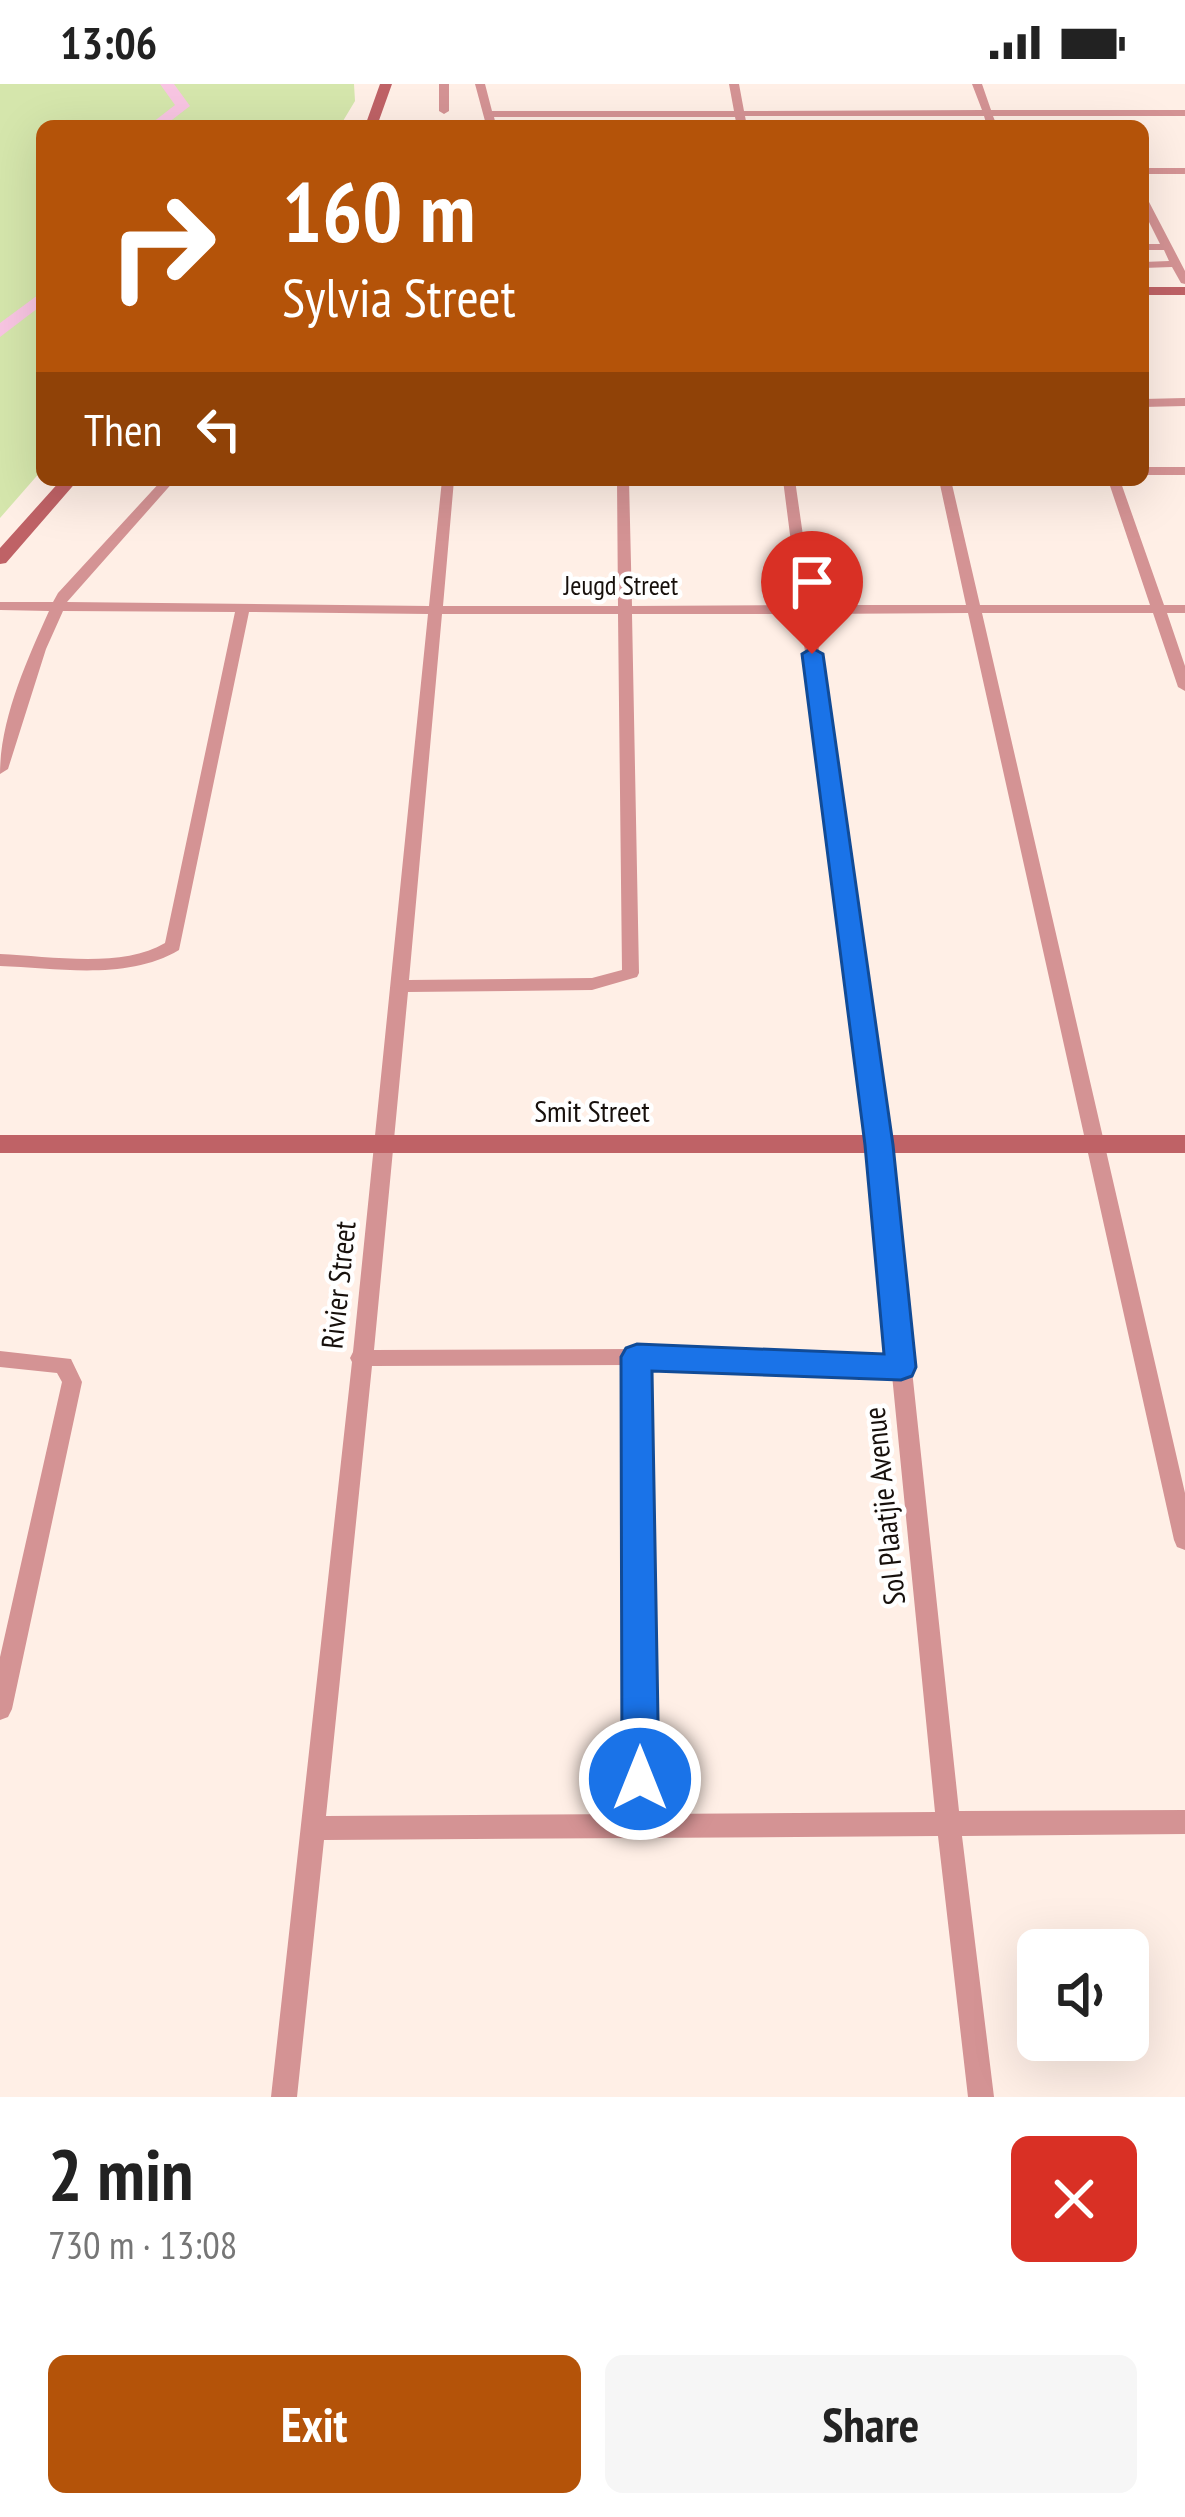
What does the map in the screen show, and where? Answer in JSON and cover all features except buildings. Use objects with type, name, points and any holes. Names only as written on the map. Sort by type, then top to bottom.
[{"type":"street","points":[[373,120],[386,84]]},
{"type":"street","points":[[444,84],[444,111]]},
{"type":"street","points":[[480,84],[490,120],[740,113],[1185,113]]},
{"type":"street","points":[[734,84],[741,120]]},
{"type":"street","points":[[977,84],[990,120]]},
{"type":"street","points":[[1149,171],[1185,171]]},
{"type":"street","points":[[1149,216],[1185,281]]},
{"type":"street","points":[[1149,230],[1158,229]]},
{"type":"street","points":[[1149,247],[1167,247]]},
{"type":"street","points":[[1149,265],[1176,264]]},
{"type":"street","points":[[1149,291],[1185,291]]},
{"type":"street","points":[[1149,403],[1185,402]]},
{"type":"street","points":[[1149,471],[1185,471]]},
{"type":"street","points":[[0,559],[65,486]]},
{"type":"street","points":[[0,769],[56,609],[120,529],[163,486]]},
{"type":"street","name":"Rivier Street","points":[[284,2097],[385,1146],[447,486]]},
{"type":"street","points":[[400,986],[592,984],[631,973],[623,486]]},
{"type":"street","name":"Sol Plaatjie Avenue","points":[[790,486],[879,1145],[981,2097]]},
{"type":"street","points":[[946,486],[1185,1540]]},
{"type":"street","points":[[1116,486],[1185,687]]},
{"type":"street","name":"Jeugd Street","points":[[0,606],[1185,609]]},
{"type":"street","points":[[0,960],[134,960],[160,956],[173,946],[243,609]]},
{"type":"street","name":"Smit Street","points":[[0,1144],[1185,1144]]},
{"type":"street","points":[[360,1358],[637,1357],[901,1367]]},
{"type":"street","points":[[637,1357],[641,1826]]},
{"type":"street","points":[[0,1358],[64,1364],[72,1382],[0,1709]]},
{"type":"street","points":[[313,1828],[1185,1822]]},
{"type":"green space","points":[[0,84],[354,84],[355,101],[344,120],[36,120],[36,477],[0,518]]},
{"type":"waterway","points":[[163,120],[183,106],[167,84]]},
{"type":"waterway","points":[[0,332],[36,302]]},
{"type":"route","points":[[640,1779],[637,1357],[901,1367],[879,1145],[812,654]]}]
